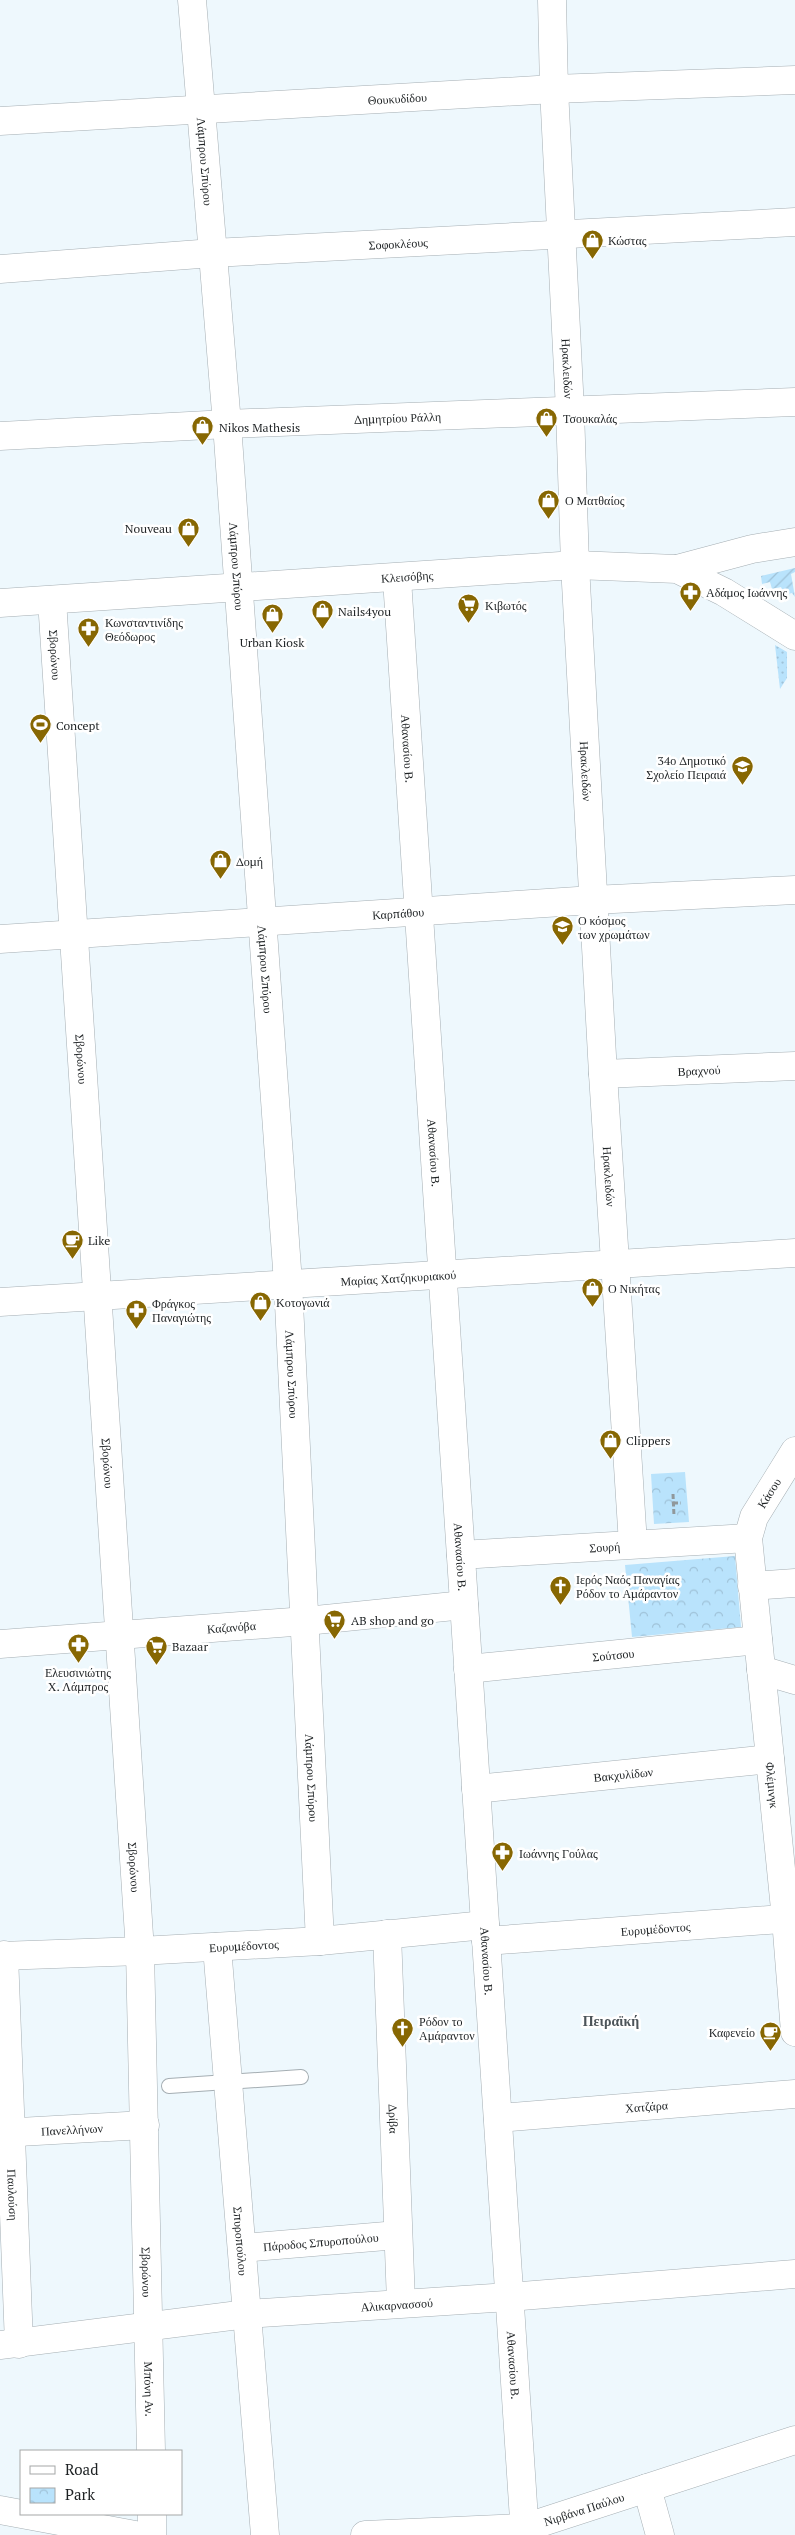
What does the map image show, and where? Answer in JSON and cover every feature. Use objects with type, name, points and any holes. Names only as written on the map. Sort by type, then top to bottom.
[{"type":"street","name":"Λάμπρου Σπύρου","points":[[192,0],[227,424],[288,1283],[306,1621],[320,1941]]},
{"type":"street","name":"Ηρακλειδών","points":[[552,0],[554,89],[570,410],[575,565],[603,1074],[634,1544]]},
{"type":"street","name":"Θουκυδίδου","points":[[0,121],[554,89],[795,80]]},
{"type":"street","name":"Σοφοκλέους","points":[[0,268],[213,253],[795,222]]},
{"type":"street","name":"Δημητρίου Ράλλη","points":[[0,436],[227,424],[795,402]]},
{"type":"street","points":[[678,569],[752,549],[795,542]]},
{"type":"street","name":"Κλεισόβης","points":[[0,603],[575,565],[678,569],[724,592],[795,636]]},
{"type":"street","name":"Αθανασίου Β.","points":[[397,578],[524,2531]]},
{"type":"street","name":"Σβορώνου","points":[[52,600],[140,1951],[148,2327]]},
{"type":"street","name":"Καρπάθου","points":[[0,939],[593,900],[795,890]]},
{"type":"street","name":"Βραχνού","points":[[603,1074],[795,1066]]},
{"type":"street","name":"Μαρίας Χατζηκυριακού","points":[[0,1302],[795,1253]]},
{"type":"street","name":"Κάσου","points":[[748,1538],[754,1517],[795,1451]]},
{"type":"street","name":"Σουρή","points":[[461,1554],[748,1538]]},
{"type":"street","name":"Φλέμινγκ","points":[[748,1538],[770,1759],[790,1918],[795,2032]]},
{"type":"street","points":[[752,1586],[795,1583]]},
{"type":"street","name":"Καζανόβα","points":[[0,1644],[306,1621],[464,1605]]},
{"type":"street","name":"Σούτσου","points":[[468,1668],[758,1640]]},
{"type":"street","points":[[761,1670],[795,1680]]},
{"type":"street","name":"Βακχυλίδων","points":[[476,1789],[770,1759]]},
{"type":"street","name":"Ευρυμέδοντος","points":[[2,1955],[217,1947],[320,1941],[387,1934],[486,1933],[790,1918]]},
{"type":"street","name":"Δρίβα","points":[[387,1934],[401,2302]]},
{"type":"street","name":"Σπυροπούλου","points":[[217,1947],[264,2535]]},
{"type":"street","name":"Παυλούση","points":[[2,1955],[10,2344]]},
{"type":"street","name":"Χατζάρα","points":[[498,2118],[795,2094]]},
{"type":"street","name":"Πανελλήνων","points":[[5,2133],[145,2125]]},
{"type":"street","name":"Πάροδος Σπυροπούλου","points":[[242,2248],[398,2235]]},
{"type":"street","name":"Αλικαρνασσού","points":[[10,2344],[247,2314],[401,2302],[509,2297],[795,2274]]},
{"type":"street","name":"Μπόνη Αν.","points":[[148,2327],[151,2450]]},
{"type":"street","name":"Νιρβάνα Παύλου","points":[[365,2535],[524,2531],[647,2488],[795,2440]]},
{"type":"street","points":[[647,2488],[660,2535]]},
{"type":"street","points":[[0,2510],[20,2514]]},
{"type":"street","points":[[27,2515],[135,2535]]},
{"type":"street","points":[[152,2515],[152,2535]]},
{"type":"lane","points":[[169,2086],[301,2077]]},
{"type":"path","points":[[673,1503],[681,1503]]},
{"type":"green space","points":[[795,568],[795,572],[791,574],[795,597],[792,593],[784,595],[781,587],[772,589],[770,582],[762,584],[761,576]]},
{"type":"green space","points":[[775,645],[787,652],[787,678],[780,689]]},
{"type":"green space","points":[[685,1472],[689,1522],[654,1524],[651,1474]]},
{"type":"green space","points":[[735,1556],[741,1627],[632,1637],[625,1565]]},
{"type":"place","name":"Κώστας","points":[[592,259]]},
{"type":"place","name":"Τσουκαλάς","points":[[547,437]]},
{"type":"place","name":"Nikos Mathesis","points":[[203,446]]},
{"type":"place","name":"Ο Ματθαίος","points":[[549,519]]},
{"type":"place","name":"Nouveau","points":[[188,547]]},
{"type":"place","name":"Αδάμος Ιωάννης","points":[[690,611]]},
{"type":"place","name":"Κιβωτός","points":[[469,624]]},
{"type":"place","name":"Nails4you","points":[[322,630]]},
{"type":"place","name":"Urban Kiosk","points":[[272,634]]},
{"type":"place","name":"Κωνσταντινίδης Θεόδωρος","points":[[89,648]]},
{"type":"place","name":"Concept","points":[[40,744]]},
{"type":"place","name":"34ο Δημοτικό Σχολείο Πειραιά","points":[[742,786]]},
{"type":"place","name":"Δομή","points":[[220,880]]},
{"type":"place","name":"Ο κόσμος των χρωμάτων","points":[[562,946]]},
{"type":"place","name":"Like","points":[[72,1259]]},
{"type":"place","name":"Ο Νικήτας","points":[[592,1307]]},
{"type":"place","name":"Κοτογωνιά","points":[[260,1321]]},
{"type":"place","name":"Φράγκος Παναγιώτης","points":[[136,1329]]},
{"type":"place","name":"Clippers","points":[[610,1459]]},
{"type":"place","name":"Ιερός Ναός Παναγίας Ρόδον το Αμάραντον","points":[[560,1605]]},
{"type":"place","name":"AB shop and go","points":[[335,1639]]},
{"type":"place","name":"Ελευσινιώτης Χ. Λάμπρος","points":[[78,1664]]},
{"type":"place","name":"Bazaar","points":[[156,1665]]},
{"type":"place","name":"Ιωάννης Γούλας","points":[[503,1872]]},
{"type":"place","name":"Ρόδον το Αμάραντον","points":[[403,2047]]},
{"type":"place","name":"Καφενείο","points":[[771,2051]]},
{"type":"district","name":"Πειραϊκή","points":[[611,2020]]}]
